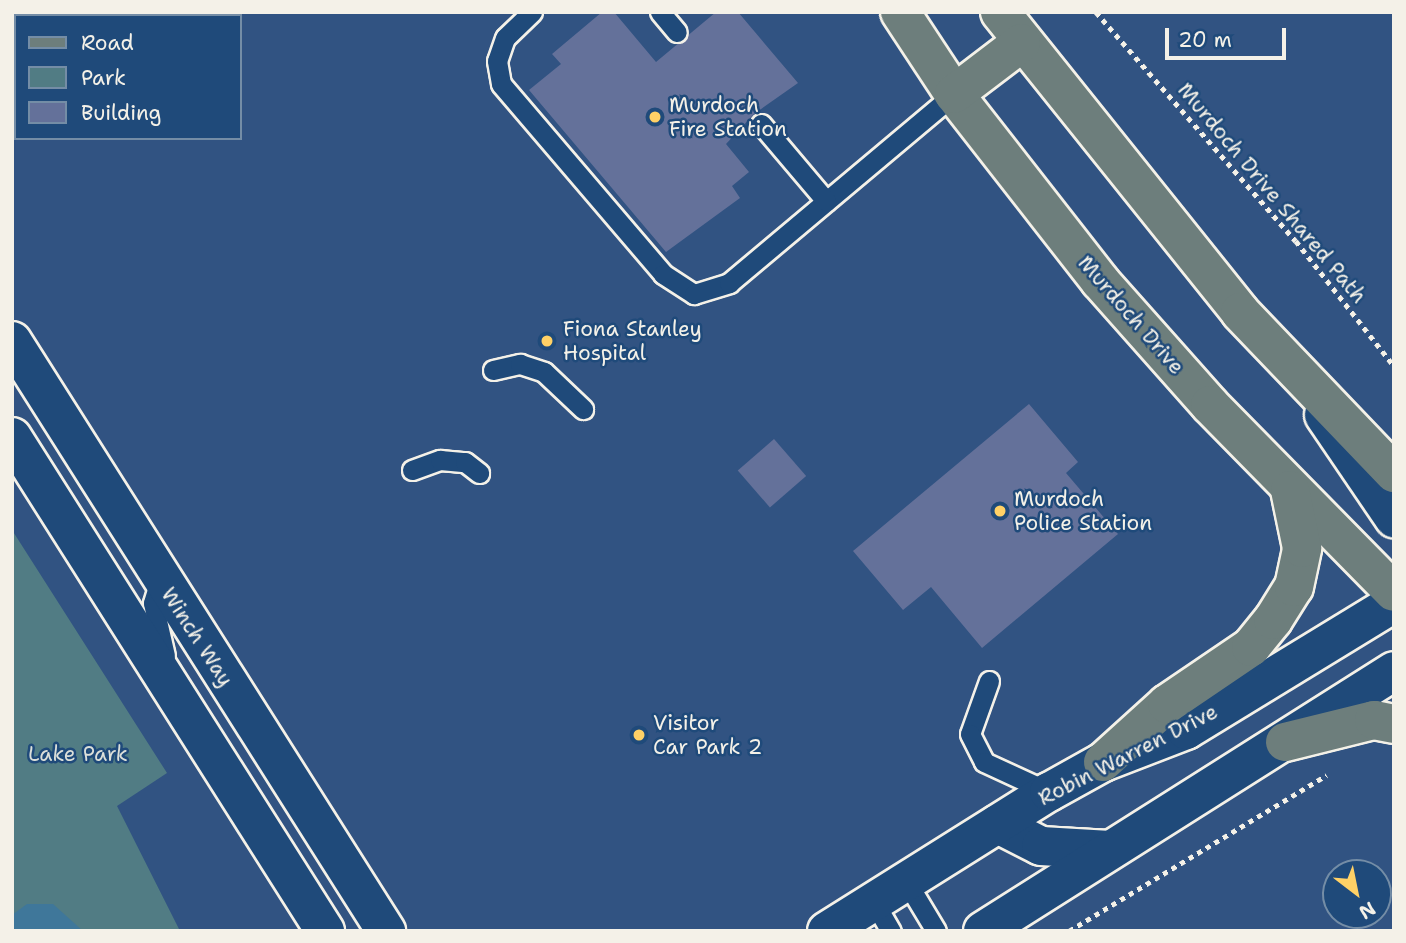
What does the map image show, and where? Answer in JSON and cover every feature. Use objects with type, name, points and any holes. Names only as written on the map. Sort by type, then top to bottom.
[{"type":"main road","name":"Murdoch Drive","points":[[900,12],[954,94],[1100,281],[1290,490],[1394,592]]},
{"type":"main road","points":[[954,94],[1010,28],[1156,214],[1291,367],[1394,473]]},
{"type":"main road","points":[[1103,762],[1167,704],[1251,647],[1273,620],[1294,587],[1303,548],[1290,490]]},
{"type":"main road","points":[[1285,742],[1362,722],[1394,724]]},
{"type":"street","name":"Winch Way","points":[[12,341],[176,606],[386,931]]},
{"type":"street","points":[[1291,367],[1394,518]]},
{"type":"street","points":[[18,458],[110,594],[325,931]]},
{"type":"street","name":"Robin Warren Drive","points":[[827,931],[882,917],[906,881],[1049,792],[1103,762],[1186,730],[1394,603]]},
{"type":"street","points":[[983,931],[1394,671]]},
{"type":"street","points":[[998,824],[1041,846],[1110,850]]},
{"type":"lane","points":[[532,12],[505,38],[497,61],[501,84],[663,274],[694,294],[729,283],[954,94]]},
{"type":"lane","points":[[660,12],[677,32]]},
{"type":"lane","points":[[761,124],[826,201]]},
{"type":"lane","points":[[493,370],[520,364],[544,372],[583,409]]},
{"type":"lane","points":[[412,470],[440,460],[465,462],[479,473]]},
{"type":"lane","points":[[110,594],[176,606],[176,698]]},
{"type":"lane","points":[[989,681],[970,734],[984,762],[1049,792]]},
{"type":"lane","points":[[906,881],[936,931]]},
{"type":"path","name":"Murdoch Drive Shared Path","points":[[1096,12],[1288,231],[1394,366]]},
{"type":"path","points":[[1069,931],[1336,770]]},
{"type":"green space","name":"Lake Park","points":[[12,530],[167,773],[117,806],[180,931],[12,931]]},
{"type":"water","points":[[27,904],[53,904],[83,931],[12,931],[12,915]]},
{"type":"building","name":"Murdoch Fire Station","points":[[602,12],[614,12],[656,62],[716,12],[738,12],[798,83],[754,114],[726,144],[749,172],[732,186],[740,198],[666,252],[529,90],[561,64],[552,54]]},
{"type":"building","name":"Murdoch Police Station","points":[[1029,404],[1078,462],[1066,473],[1118,534],[982,648],[931,587],[903,610],[853,551]]},
{"type":"building","points":[[774,439],[806,476],[770,507],[738,470]]},
{"type":"place","name":"Murdoch Fire Station","points":[[655,117]]},
{"type":"place","name":"Fiona Stanley Hospital","points":[[547,341]]},
{"type":"place","name":"Murdoch Police Station","points":[[1000,511]]},
{"type":"place","name":"Visitor Car Park 2","points":[[639,735]]}]
